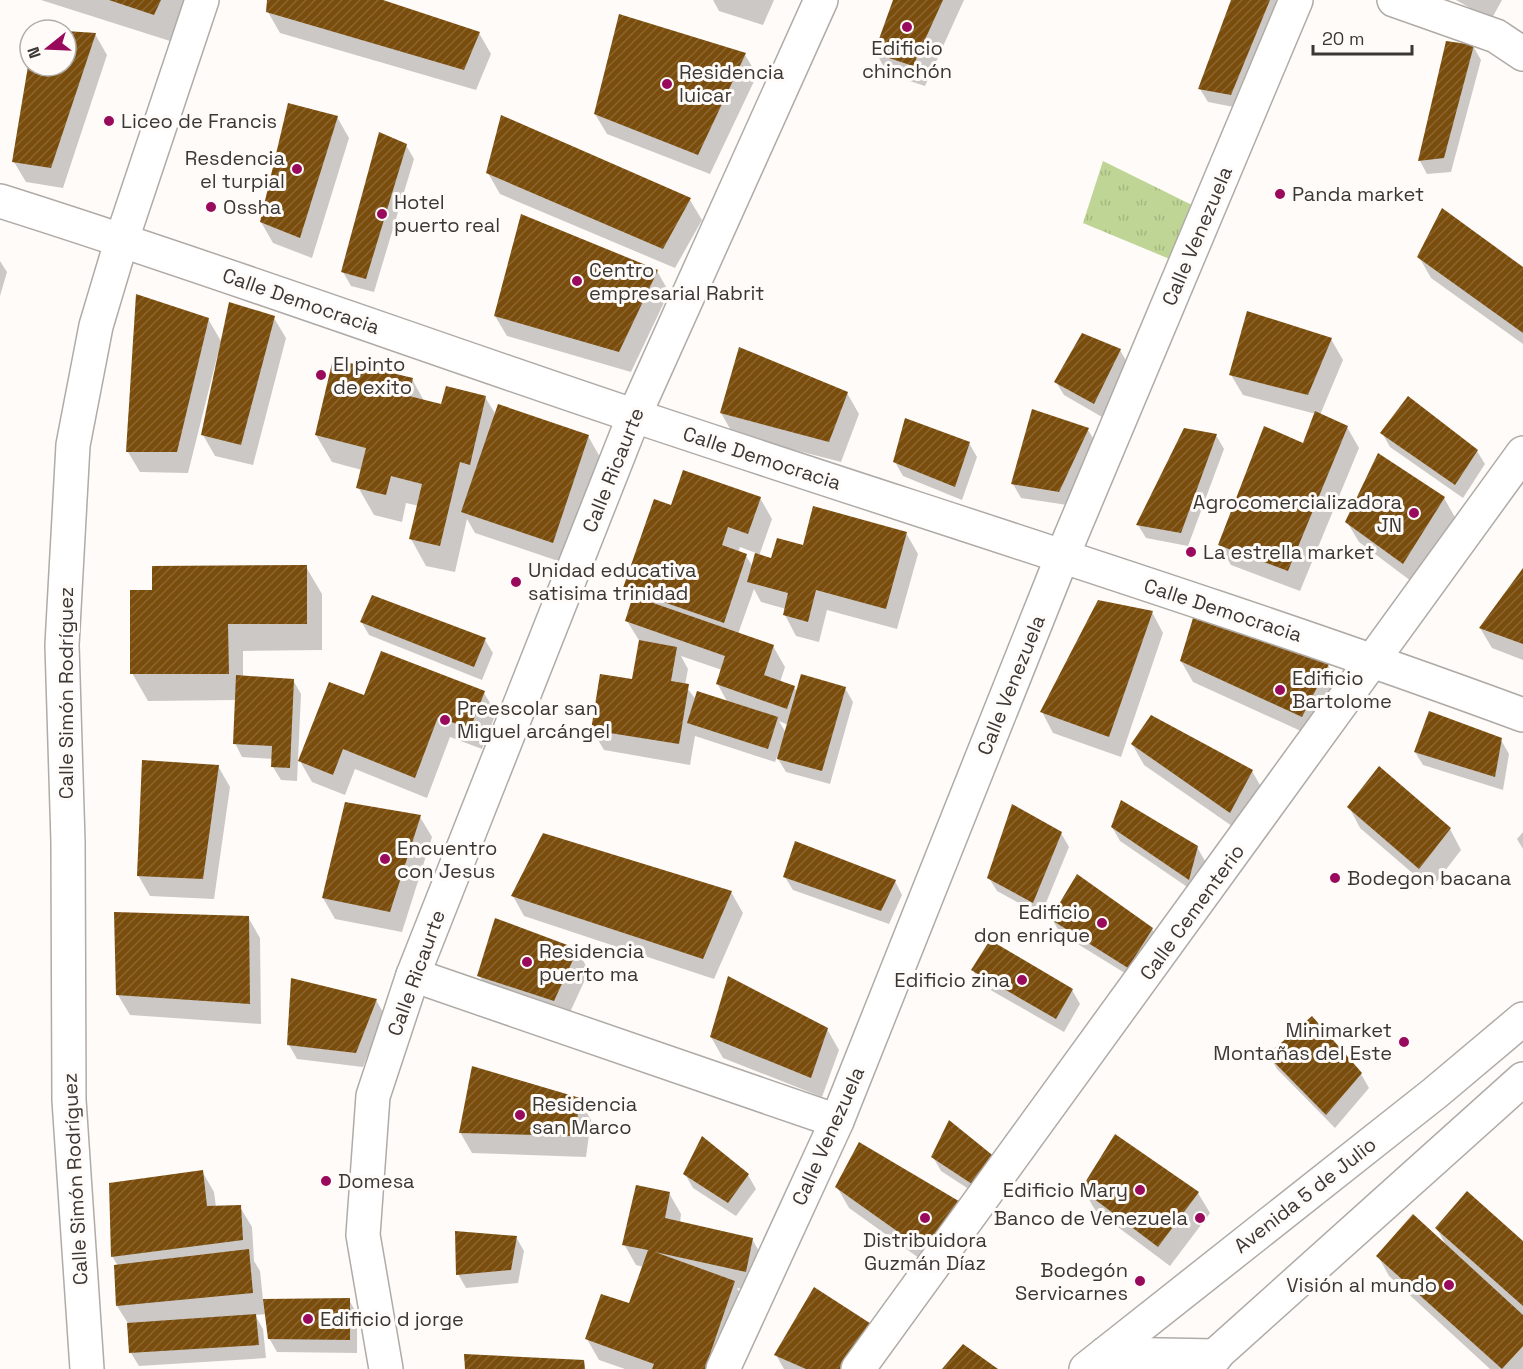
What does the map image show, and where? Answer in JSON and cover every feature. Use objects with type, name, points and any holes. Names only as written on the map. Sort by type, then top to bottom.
[{"type":"street","name":"Calle Simón Rodríguez","points":[[87,1369],[69,1100],[68,842],[62,645],[73,445],[96,326],[122,239],[202,0]]},
{"type":"street","name":"Calle Ricaurte","points":[[386,1369],[363,1235],[373,1095],[413,975],[634,416],[821,0]]},
{"type":"street","name":"Calle Venezuela","points":[[723,1369],[837,1121],[1062,557],[1296,0]]},
{"type":"street","points":[[1394,0],[1496,36],[1523,54]]},
{"type":"street","name":"Calle Democracia","points":[[0,201],[122,239],[634,416],[1375,660],[1523,715]]},
{"type":"street","name":"Calle Cementerio","points":[[858,1369],[1375,660],[1523,453]]},
{"type":"street","points":[[413,975],[837,1121]]},
{"type":"street","name":"Avenida 5 de Julio","points":[[1096,1361],[1435,1093],[1523,1019]]},
{"type":"street","points":[[1096,1361],[1215,1366],[1523,1079]]},
{"type":"green space","points":[[1103,161],[1196,207],[1172,260],[1083,223]]},
{"type":"building","points":[[109,0],[161,0],[154,15]]},
{"type":"building","points":[[267,0],[383,0],[480,32],[464,70],[266,12]]},
{"type":"building","name":"Edificio chinchón","points":[[893,0],[943,0],[913,66],[874,53]]},
{"type":"building","points":[[1231,0],[1270,0],[1231,95],[1198,89]]},
{"type":"building","name":"Residencia luicar","points":[[619,14],[746,53],[698,155],[594,114]]},
{"type":"building","points":[[78,32],[96,33],[51,168],[12,162],[26,78],[78,78]]},
{"type":"building","points":[[1446,41],[1474,45],[1444,158],[1418,161]]},
{"type":"building","name":"Resdencia el turpial","points":[[288,103],[338,116],[300,238],[260,222]]},
{"type":"building","points":[[501,115],[691,198],[663,249],[486,173]]},
{"type":"building","points":[[379,132],[407,144],[366,279],[341,272]]},
{"type":"building","points":[[1442,208],[1523,267],[1523,333],[1417,257]]},
{"type":"building","points":[[521,214],[658,270],[619,352],[494,316]]},
{"type":"building","points":[[136,294],[209,318],[177,452],[126,452]]},
{"type":"building","points":[[229,302],[275,316],[241,445],[201,435]]},
{"type":"building","points":[[1247,311],[1332,338],[1308,395],[1229,375]]},
{"type":"building","points":[[1082,333],[1121,349],[1094,404],[1054,382]]},
{"type":"building","points":[[739,347],[848,392],[829,442],[720,413]]},
{"type":"building","points":[[333,359],[413,378],[409,396],[441,404],[446,386],[486,396],[470,465],[460,462],[440,546],[409,539],[422,484],[391,476],[386,495],[356,488],[366,448],[315,435]]},
{"type":"building","points":[[1408,396],[1478,450],[1455,485],[1380,433]]},
{"type":"building","points":[[498,404],[589,435],[553,543],[461,512]]},
{"type":"building","points":[[1032,409],[1089,428],[1059,492],[1011,484]]},
{"type":"building","points":[[1315,411],[1348,426],[1288,571],[1218,545],[1264,426],[1303,443]]},
{"type":"building","points":[[905,418],[970,442],[955,487],[893,462]]},
{"type":"building","points":[[1184,428],[1217,434],[1181,533],[1136,525]]},
{"type":"building","points":[[1378,453],[1445,497],[1403,564],[1345,522]]},
{"type":"building","points":[[683,470],[761,497],[748,534],[728,527],[722,545],[747,554],[724,623],[623,588],[654,499],[671,505]]},
{"type":"building","points":[[813,506],[907,532],[886,609],[816,590],[808,622],[783,615],[788,593],[747,582],[755,553],[771,558],[777,538],[803,545]]},
{"type":"building","points":[[307,565],[307,624],[228,624],[229,674],[130,674],[130,590],[152,590],[152,566]]},
{"type":"building","points":[[1523,568],[1523,644],[1479,628]]},
{"type":"building","points":[[372,595],[486,638],[474,667],[360,622]]},
{"type":"building","points":[[633,596],[774,645],[764,675],[795,686],[787,709],[716,684],[725,656],[625,621]]},
{"type":"building","points":[[1098,600],[1153,611],[1109,737],[1040,712]]},
{"type":"building","name":"Edificio Bartolome","points":[[1193,618],[1329,664],[1302,717],[1180,661]]},
{"type":"building","points":[[639,640],[677,647],[671,681],[689,684],[679,744],[591,730],[600,674],[632,679]]},
{"type":"building","points":[[381,651],[485,691],[470,729],[438,717],[415,778],[343,749],[333,775],[298,761],[329,682],[364,695]]},
{"type":"building","points":[[801,674],[846,687],[822,771],[777,759]]},
{"type":"building","points":[[236,675],[294,679],[290,768],[271,767],[272,746],[233,744]]},
{"type":"building","points":[[697,691],[778,717],[768,749],[687,723]]},
{"type":"building","points":[[1429,711],[1502,738],[1495,777],[1414,752]]},
{"type":"building","points":[[1151,715],[1253,770],[1230,813],[1131,744]]},
{"type":"building","points":[[142,760],[219,765],[203,879],[137,876]]},
{"type":"building","points":[[1379,766],[1451,828],[1419,869],[1347,807]]},
{"type":"building","points":[[1121,800],[1198,846],[1189,880],[1111,827]]},
{"type":"building","points":[[345,802],[421,815],[390,912],[322,898]]},
{"type":"building","points":[[1012,804],[1062,832],[1033,903],[987,878]]},
{"type":"building","points":[[543,833],[732,891],[703,959],[511,896]]},
{"type":"building","points":[[795,841],[896,880],[881,911],[783,877]]},
{"type":"building","name":"Edificio don enrique","points":[[1077,874],[1153,928],[1128,968],[1050,919]]},
{"type":"building","points":[[114,912],[249,916],[250,1004],[116,995]]},
{"type":"building","name":"Residencia puerto ma","points":[[495,918],[578,949],[554,1001],[477,976]]},
{"type":"building","name":"Edificio zina","points":[[990,940],[1073,989],[1056,1019],[971,970]]},
{"type":"building","points":[[728,976],[828,1028],[811,1078],[710,1037]]},
{"type":"building","points":[[291,978],[377,999],[356,1053],[287,1045]]},
{"type":"building","points":[[1312,1016],[1362,1073],[1326,1115],[1267,1055]]},
{"type":"building","name":"Residencia san Marco","points":[[472,1066],[580,1098],[575,1136],[459,1133]]},
{"type":"building","points":[[949,1120],[996,1158],[975,1186],[931,1157]]},
{"type":"building","name":"Edificio Mary","points":[[1115,1134],[1199,1192],[1158,1247],[1081,1189]]},
{"type":"building","points":[[702,1136],[749,1174],[728,1203],[683,1174]]},
{"type":"building","points":[[859,1142],[962,1203],[932,1256],[835,1187]]},
{"type":"building","points":[[203,1170],[207,1206],[241,1205],[243,1240],[111,1257],[109,1183]]},
{"type":"building","points":[[636,1185],[670,1192],[665,1218],[753,1238],[746,1272],[655,1252],[735,1281],[705,1369],[652,1369],[654,1364],[585,1339],[601,1294],[629,1303],[648,1250],[622,1245]]},
{"type":"building","points":[[1467,1191],[1523,1241],[1523,1306],[1435,1228]]},
{"type":"building","name":"Visión al mundo","points":[[1413,1214],[1523,1315],[1523,1346],[1502,1369],[1376,1256]]},
{"type":"building","points":[[455,1231],[517,1236],[511,1270],[456,1275]]},
{"type":"building","points":[[249,1249],[253,1293],[116,1306],[114,1265]]},
{"type":"building","points":[[814,1287],[879,1329],[845,1369],[806,1369],[774,1355]]},
{"type":"building","name":"Edificio d jorge","points":[[350,1298],[350,1340],[268,1339],[263,1299]]},
{"type":"building","points":[[256,1314],[259,1345],[129,1353],[127,1323]]},
{"type":"building","points":[[963,1344],[998,1369],[942,1369]]},
{"type":"building","points":[[464,1354],[584,1360],[585,1369],[465,1369]]},
{"type":"place","name":"Edificio chinchón","points":[[907,27]]},
{"type":"place","name":"Residencia luicar","points":[[667,84]]},
{"type":"place","name":"Liceo de Francis","points":[[109,121]]},
{"type":"place","name":"Resdencia el turpial","points":[[297,169]]},
{"type":"place","name":"Panda market","points":[[1280,194]]},
{"type":"place","name":"Ossha","points":[[211,207]]},
{"type":"place","name":"Hotel puerto real","points":[[382,214]]},
{"type":"place","name":"Centro empresarial Rabrit","points":[[577,281]]},
{"type":"place","name":"El pinto de exito","points":[[321,375]]},
{"type":"place","name":"Agrocomercializadora JN","points":[[1414,513]]},
{"type":"place","name":"La estrella market","points":[[1191,552]]},
{"type":"place","name":"Unidad educativa satisima trinidad","points":[[516,582]]},
{"type":"place","name":"Edificio Bartolome","points":[[1280,690]]},
{"type":"place","name":"Preescolar san Miguel arcángel","points":[[445,720]]},
{"type":"place","name":"Encuentro con Jesus","points":[[385,859]]},
{"type":"place","name":"Bodegon bacana","points":[[1335,878]]},
{"type":"place","name":"Edificio don enrique","points":[[1102,923]]},
{"type":"place","name":"Residencia puerto ma","points":[[527,962]]},
{"type":"place","name":"Edificio zina","points":[[1022,980]]},
{"type":"place","name":"Minimarket Montañas del Este","points":[[1404,1042]]},
{"type":"place","name":"Residencia san Marco","points":[[520,1115]]},
{"type":"place","name":"Domesa","points":[[326,1181]]},
{"type":"place","name":"Edificio Mary","points":[[1140,1190]]},
{"type":"place","name":"Distribuidora Guzmán Díaz","points":[[925,1218]]},
{"type":"place","name":"Banco de Venezuela","points":[[1200,1218]]},
{"type":"place","name":"Bodegón Servicarnes","points":[[1140,1281]]},
{"type":"place","name":"Visión al mundo","points":[[1449,1285]]},
{"type":"place","name":"Edificio d jorge","points":[[308,1319]]}]
